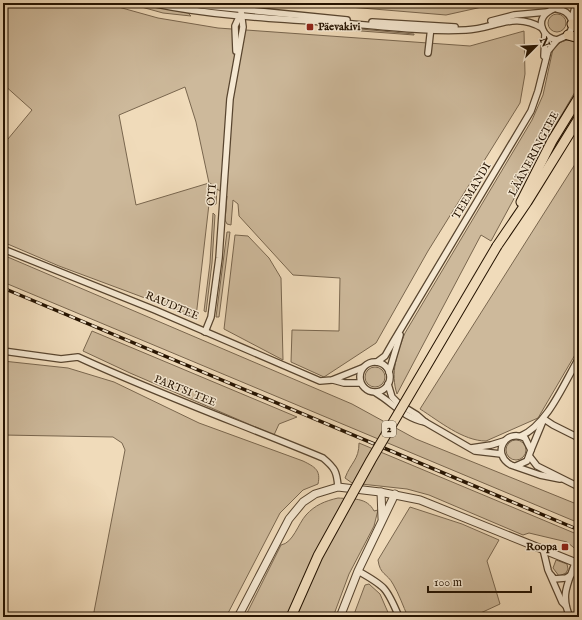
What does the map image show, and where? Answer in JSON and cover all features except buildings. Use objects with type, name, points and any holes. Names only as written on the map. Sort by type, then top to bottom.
[{"type":"highway","points":[[568,35],[579,38]]},
{"type":"highway","name":"LÄÄNERINGTEE","points":[[291,617],[318,556],[371,460],[511,223],[536,171],[579,97]]},
{"type":"highway","name":"LÄÄNERINGTEE","points":[[511,223],[527,202],[579,118]]},
{"type":"street","points":[[151,3],[224,14],[241,12]]},
{"type":"street","points":[[178,3],[241,12],[275,20],[465,30],[519,20],[530,22],[542,28],[542,20],[547,12]]},
{"type":"street","points":[[430,27],[472,26],[514,15],[547,12],[557,9],[564,3]]},
{"type":"street","points":[[545,34],[557,40],[568,35],[574,24],[576,3]]},
{"type":"street","points":[[557,9],[566,12],[574,24]]},
{"type":"street","name":"OTI","points":[[205,332],[211,317],[218,258],[228,120],[236,59],[235,26],[241,12]]},
{"type":"street","points":[[428,53],[430,27]]},
{"type":"street","name":"TEEMANDI","points":[[542,28],[545,34],[544,64]]},
{"type":"street","name":"TEEMANDI","points":[[377,362],[385,356],[530,111],[538,91],[544,64],[550,47],[557,40]]},
{"type":"street","name":"RAUDTEE","points":[[3,248],[320,380],[360,383],[366,390],[376,393],[387,400],[396,409],[417,420],[425,422]]},
{"type":"street","name":"TEEMANDI","points":[[389,372],[405,322]]},
{"type":"street","name":"PARTSI TEE","points":[[3,351],[61,359],[78,357],[182,402],[214,413],[237,424],[323,458],[332,465],[337,474],[338,487]]},
{"type":"street","points":[[516,466],[524,464],[530,458],[531,450],[544,419],[579,358]]},
{"type":"street","points":[[332,380],[362,368],[369,363],[377,362],[384,365],[389,372],[388,384],[385,388],[376,393]]},
{"type":"street","points":[[360,383],[359,378],[362,368]]},
{"type":"street","name":"RAUDTEE","points":[[388,384],[392,397],[399,404],[417,415],[425,422],[475,451],[501,454]]},
{"type":"street","points":[[471,448],[491,445],[512,436],[521,436],[531,431],[544,419]]},
{"type":"street","points":[[544,419],[579,438]]},
{"type":"street","points":[[521,436],[528,442],[531,450]]},
{"type":"street","points":[[504,440],[501,454],[506,463],[540,475],[560,479]]},
{"type":"street","points":[[530,458],[537,466],[560,479],[579,487]]},
{"type":"street","points":[[238,617],[289,519],[303,502],[315,494],[338,487],[395,494],[420,500],[577,563],[571,574],[565,593],[566,606],[570,617]]},
{"type":"street","points":[[381,492],[382,518]]},
{"type":"street","points":[[340,617],[358,571],[382,518],[395,494]]},
{"type":"street","points":[[543,549],[548,570],[562,602],[566,606]]},
{"type":"street","points":[[548,570],[554,578],[559,580],[566,578],[571,574]]},
{"type":"street","points":[[358,571],[378,582],[386,589],[399,617]]},
{"type":"shaded area","points":[[3,3],[104,3],[158,18],[218,28],[470,46],[524,31],[525,74],[520,103],[428,251],[376,343],[324,377],[291,362],[292,330],[339,331],[340,278],[293,275],[239,216],[238,204],[233,200],[231,225],[227,224],[225,220],[227,196],[217,189],[216,204],[214,205],[215,187],[210,183],[196,317],[59,266],[3,242],[3,145],[32,110],[3,84]],"holes":[[[185,87],[196,122],[209,183],[136,205],[119,115]]]},
{"type":"shaded area","points":[[127,3],[137,3],[188,13],[191,16],[163,13]]},
{"type":"shaded area","points":[[301,3],[500,3],[446,15]]},
{"type":"shaded area","points":[[553,14],[561,14],[566,19],[564,30],[561,32],[553,32],[548,27],[548,19]]},
{"type":"shaded area","points":[[350,28],[414,34],[414,35],[348,30]]},
{"type":"shaded area","points":[[567,40],[579,42],[579,85],[530,169],[491,241],[481,235],[397,394],[394,378],[395,363],[405,333],[532,120],[543,95],[553,49],[561,42]]},
{"type":"shaded area","points":[[579,158],[579,348],[538,418],[486,441],[469,438],[452,430],[420,409]]},
{"type":"shaded area","points":[[213,213],[215,215],[212,263],[206,312],[204,311],[210,263]]},
{"type":"shaded area","points":[[227,232],[230,232],[219,317],[216,317]]},
{"type":"shaded area","points":[[235,235],[248,236],[269,258],[281,278],[283,360],[224,329]]},
{"type":"shaded area","points":[[3,255],[352,404],[416,439],[579,505],[579,523],[3,282]]},
{"type":"shaded area","points":[[92,331],[297,417],[279,424],[274,435],[130,373],[83,351]]},
{"type":"shaded area","points":[[3,361],[68,368],[114,382],[199,423],[303,461],[311,465],[318,472],[318,484],[303,490],[280,513],[226,617],[93,617],[125,450],[122,443],[113,437],[3,435]]},
{"type":"shaded area","points":[[375,367],[382,370],[385,377],[382,384],[375,387],[368,384],[365,377],[368,370]]},
{"type":"shaded area","points":[[516,440],[523,443],[526,450],[523,457],[516,460],[509,457],[506,450],[509,443]]},
{"type":"shaded area","points":[[359,443],[579,535],[579,552],[567,542],[529,533],[523,535],[429,495],[407,489],[352,483],[345,478],[358,453]]},
{"type":"shaded area","points":[[338,498],[363,501],[371,506],[374,511],[378,510],[374,526],[349,574],[333,617],[245,617],[281,545],[289,541],[306,515],[313,509],[325,502]]},
{"type":"shaded area","points":[[410,507],[462,524],[499,540],[487,561],[500,604],[472,617],[408,617],[391,580],[380,569],[378,560]]},
{"type":"shaded area","points":[[556,560],[567,564],[568,569],[566,573],[559,576],[553,568]]},
{"type":"shaded area","points":[[369,584],[380,594],[390,617],[353,617],[365,585]]},
{"type":"railway","points":[[3,288],[579,530]]},
{"type":"place","name":"Päevakivi","points":[[310,27]]},
{"type":"place","name":"Roopa","points":[[565,547]]}]
